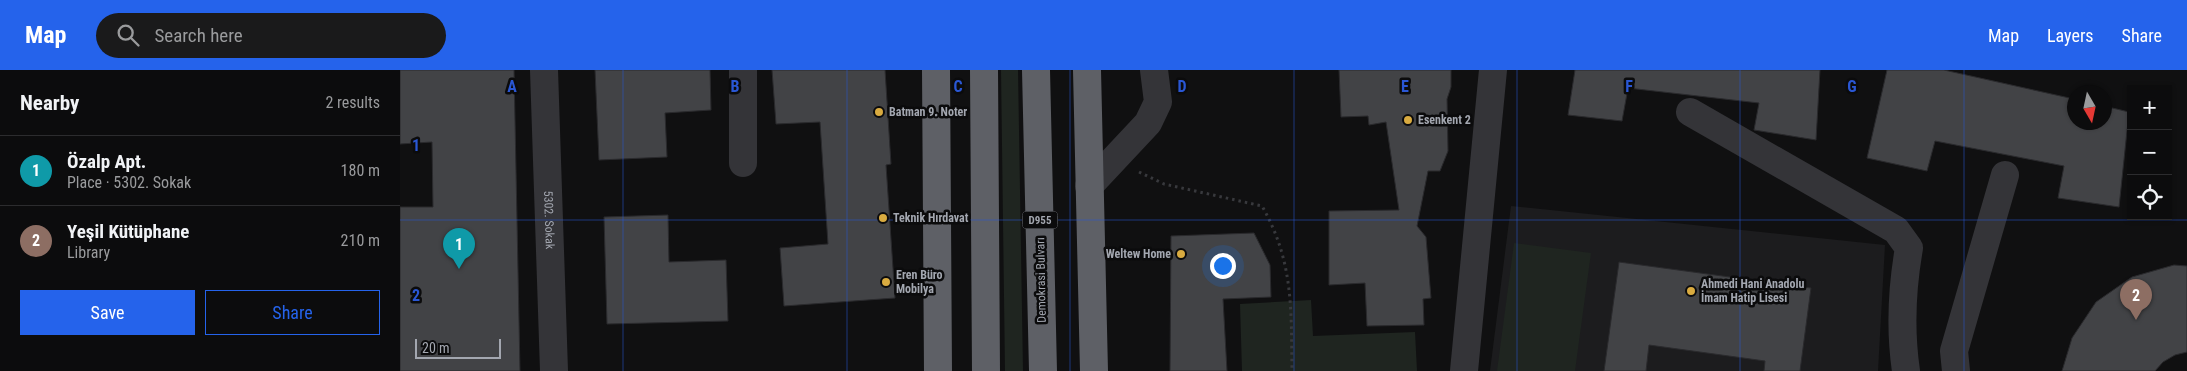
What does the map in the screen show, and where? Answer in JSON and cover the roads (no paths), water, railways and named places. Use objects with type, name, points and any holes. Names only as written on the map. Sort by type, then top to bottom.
[{"type":"highway","points":[[936,70],[938,371]]},
{"type":"highway","points":[[984,70],[986,371]]},
{"type":"highway","name":"Demokrasi Bulvarı","points":[[1036,70],[1042,371]]},
{"type":"highway","points":[[1087,70],[1094,371]]},
{"type":"street","name":"5302. Sokak","points":[[544,70],[554,371]]},
{"type":"street","points":[[743,70],[743,163]]},
{"type":"street","points":[[1089,186],[1148,123],[1158,102],[1154,70]]},
{"type":"street","points":[[1464,371],[1493,70]]},
{"type":"street","points":[[1690,112],[1896,230],[1909,248],[1904,273],[1901,342],[1906,371]]},
{"type":"street","points":[[1956,371],[1954,351],[2004,175]]},
{"type":"place","name":"Batman 9. Noter","points":[[879,112]]},
{"type":"place","name":"Esenkent 2","points":[[1408,120]]},
{"type":"place","name":"Teknik Hırdavat","points":[[883,218]]},
{"type":"place","name":"Weltew Home","points":[[1181,254]]},
{"type":"place","name":"Özalp Apt.","points":[[459,269]]},
{"type":"place","name":"Eren Büro Mobilya","points":[[886,282]]},
{"type":"place","name":"Ahmedi Hani Anadolu İmam Hatip Lisesi","points":[[1691,291]]},
{"type":"place","name":"Yeşil Kütüphane","points":[[2136,320]]}]
